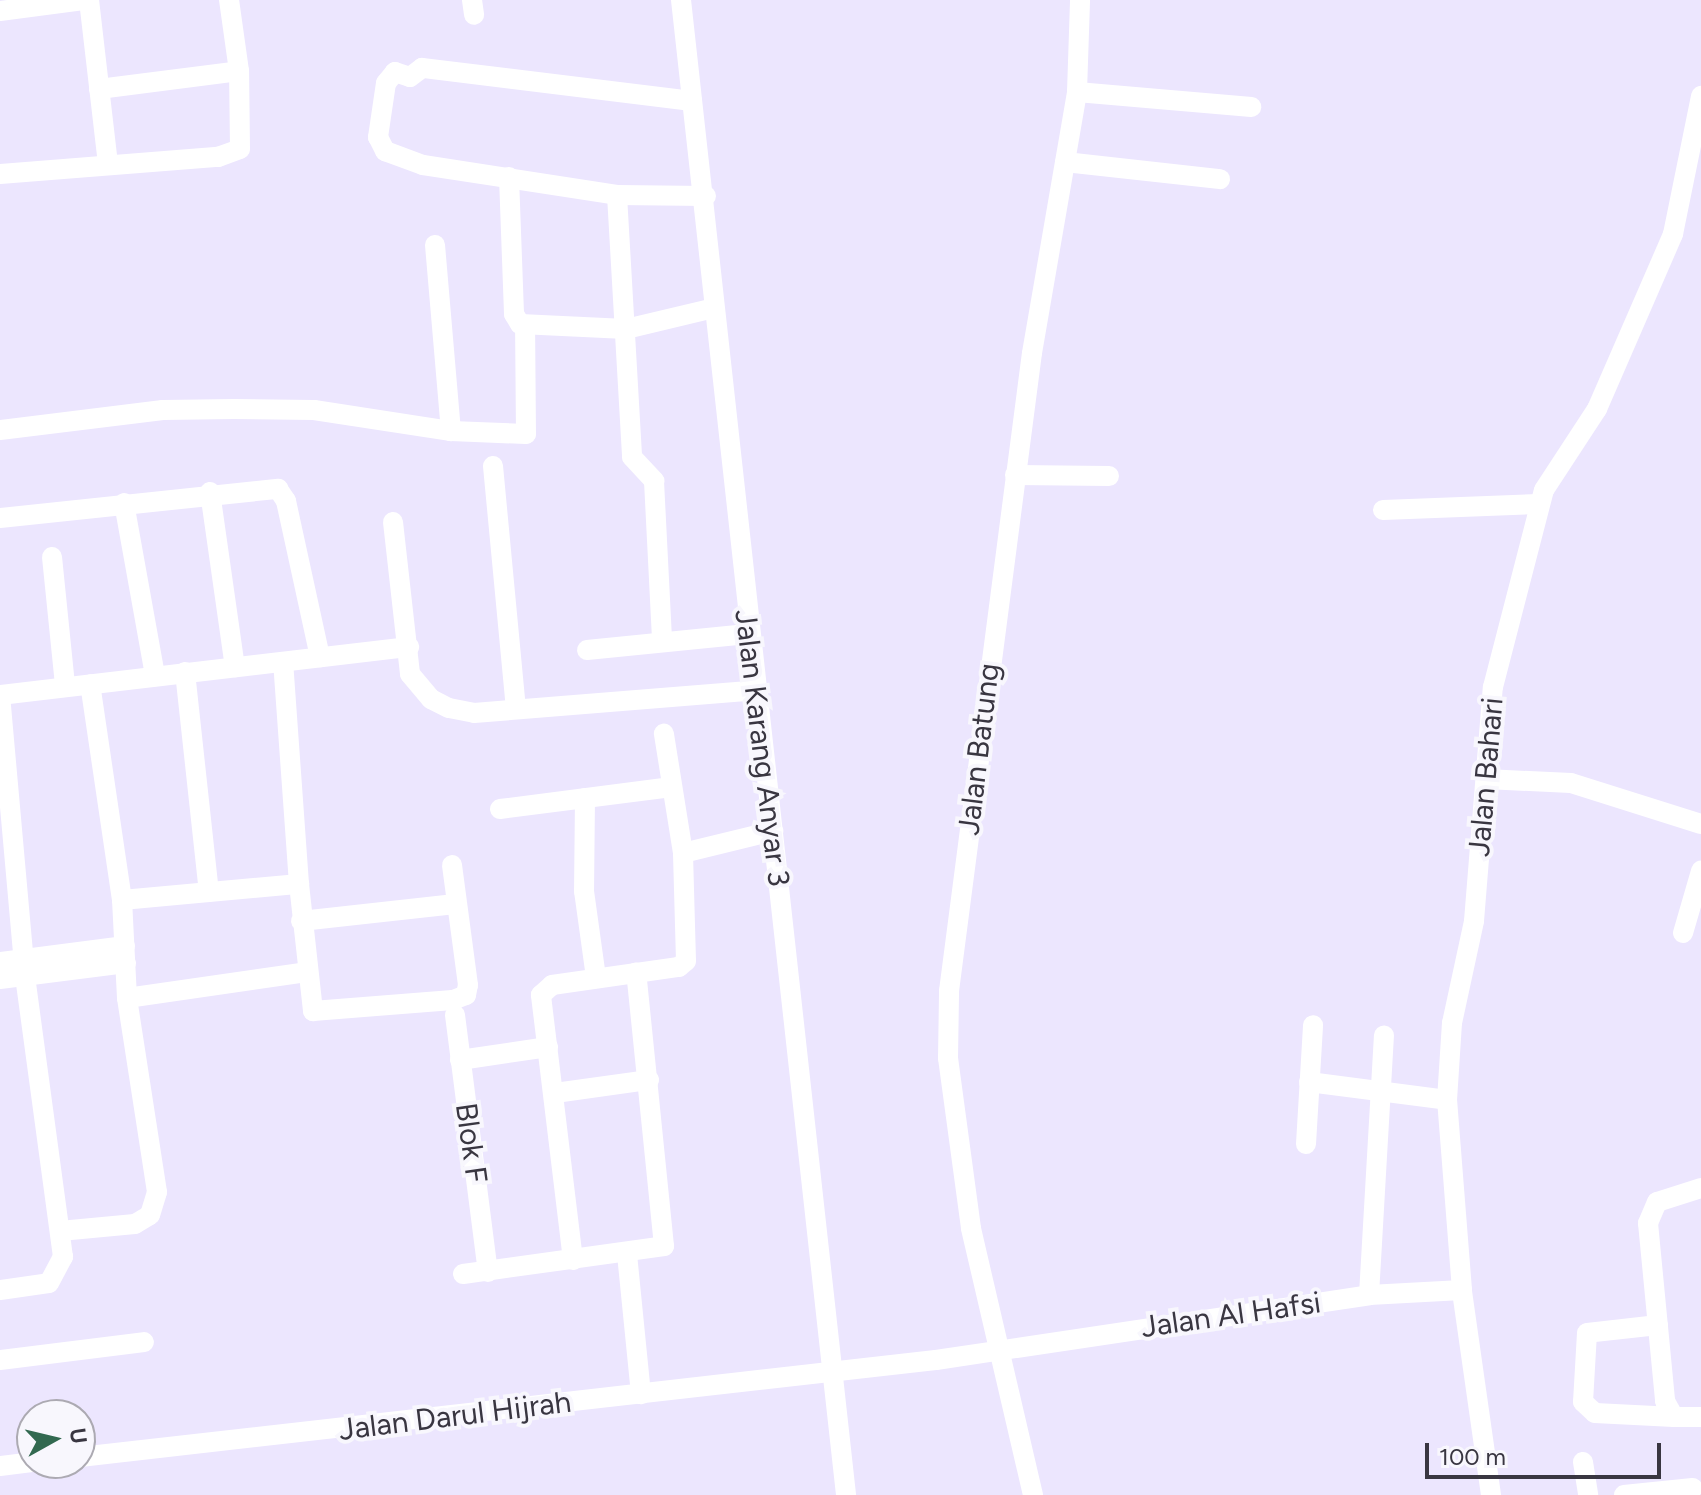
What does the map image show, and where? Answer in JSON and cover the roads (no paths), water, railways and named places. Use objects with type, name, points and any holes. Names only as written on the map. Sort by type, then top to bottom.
[{"type":"street","points":[[0,11],[87,0],[108,165]]},
{"type":"street","points":[[0,174],[218,157],[240,149],[239,71],[229,0]]},
{"type":"street","name":"Jalan Karang Anyar 3","points":[[681,0],[706,196],[714,308],[747,634],[758,690],[846,1495]]},
{"type":"street","name":"Jalan Batung","points":[[1033,1495],[971,1228],[948,1058],[949,991],[1015,475],[1077,92],[1080,0]]},
{"type":"street","points":[[692,101],[422,68],[410,77],[395,72],[386,83],[378,137],[385,151],[423,165],[617,195],[706,196]]},
{"type":"street","points":[[99,89],[239,71]]},
{"type":"street","points":[[1077,92],[1251,107]]},
{"type":"street","name":"Jalan Bahari","points":[[1491,1495],[1462,1290],[1447,1100],[1452,1023],[1474,921],[1493,687],[1539,504],[1597,409],[1673,234],[1701,96]]},
{"type":"street","points":[[1065,162],[1220,179]]},
{"type":"street","points":[[0,430],[163,410],[247,409],[314,410],[451,431],[526,434],[530,428],[525,327],[514,314],[509,177]]},
{"type":"street","points":[[617,195],[632,457],[654,481],[662,641]]},
{"type":"street","points":[[435,245],[451,431]]},
{"type":"street","points":[[525,327],[626,329],[714,308]]},
{"type":"street","points":[[493,466],[516,708]]},
{"type":"street","points":[[1015,475],[1109,476]]},
{"type":"street","points":[[0,518],[273,487],[286,501],[320,657]]},
{"type":"street","points":[[210,492],[235,667]]},
{"type":"street","points":[[124,503],[155,676]]},
{"type":"street","points":[[1383,510],[1539,504]]},
{"type":"street","points":[[393,522],[410,674],[431,699],[474,713],[758,690]]},
{"type":"street","points":[[52,557],[65,686]]},
{"type":"street","points":[[587,650],[747,634]]},
{"type":"street","points":[[0,1290],[49,1283],[61,1266],[60,1231],[25,968],[0,695],[409,647]]},
{"type":"street","points":[[283,663],[301,921],[313,1011],[320,1013],[466,995],[452,865]]},
{"type":"street","points":[[185,672],[209,892]]},
{"type":"street","points":[[60,1231],[135,1224],[150,1215],[155,1204],[127,998],[122,900],[90,684]]},
{"type":"street","points":[[573,1260],[543,990],[596,978],[679,967],[686,961],[683,853],[664,734]]},
{"type":"street","points":[[1486,779],[1571,783],[1701,824]]},
{"type":"street","points":[[500,809],[672,787]]},
{"type":"street","points":[[585,798],[584,891],[596,978]]},
{"type":"street","points":[[683,853],[773,831]]},
{"type":"street","points":[[1683,933],[1701,871]]},
{"type":"street","points":[[122,900],[299,884]]},
{"type":"street","points":[[301,921],[455,904]]},
{"type":"street","points":[[0,979],[25,968],[126,954]]},
{"type":"street","points":[[0,962],[25,968]]},
{"type":"street","points":[[127,998],[308,972]]},
{"type":"street","points":[[463,1274],[662,1250],[665,1243],[636,972]]},
{"type":"street","name":"Blok F","points":[[455,1015],[488,1272]]},
{"type":"street","points":[[1306,1144],[1313,1025]]},
{"type":"street","points":[[1369,1295],[1384,1035]]},
{"type":"street","points":[[460,1060],[548,1047]]},
{"type":"street","points":[[555,1093],[649,1080]]},
{"type":"street","points":[[1309,1082],[1447,1100]]},
{"type":"street","points":[[1674,1417],[1665,1401],[1648,1214],[1668,1196],[1701,1188]]},
{"type":"street","points":[[627,1254],[641,1394]]},
{"type":"street","name":"Jalan Al Hafsi","points":[[830,1369],[1001,1349],[1369,1295],[1462,1290]]},
{"type":"street","points":[[1658,1325],[1587,1333],[1583,1402],[1595,1413],[1701,1417]]},
{"type":"street","points":[[0,1360],[144,1342]]},
{"type":"street","name":"Jalan Darul Hijrah","points":[[96,1455],[641,1394],[830,1369]]},
{"type":"street","points":[[1583,1462],[1588,1495]]},
{"type":"street","points":[[1624,1495],[1693,1488]]}]
